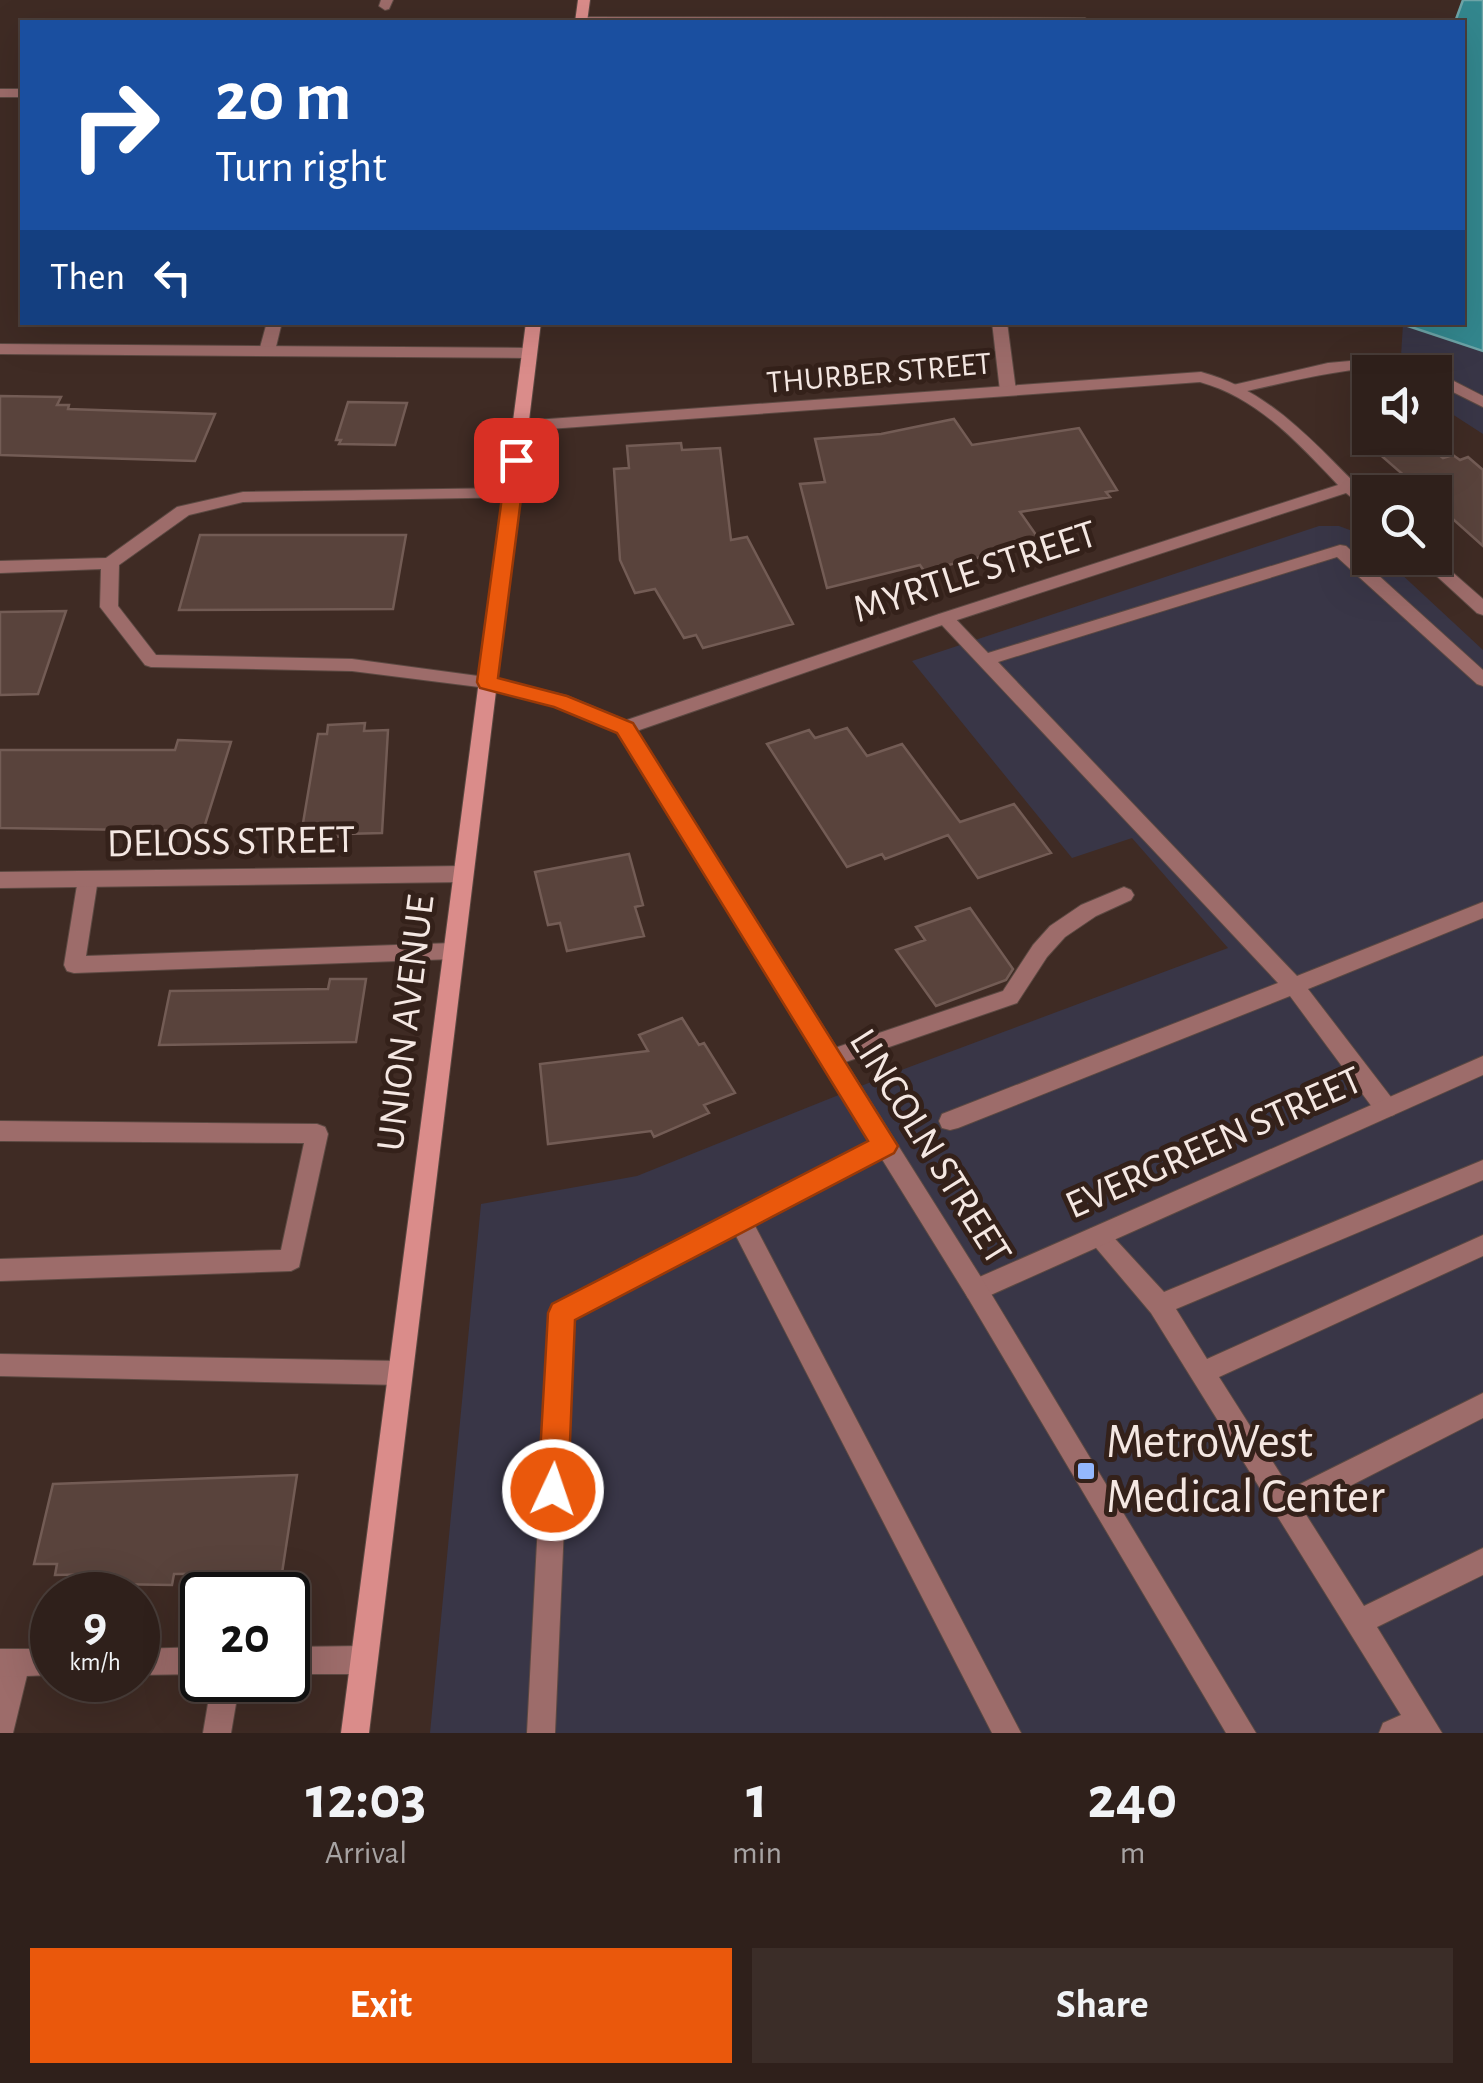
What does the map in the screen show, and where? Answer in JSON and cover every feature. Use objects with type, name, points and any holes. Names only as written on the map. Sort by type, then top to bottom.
[{"type":"main road","name":"UNION AVENUE","points":[[355,1733],[534,325]]},
{"type":"street","points":[[267,351],[274,325]]},
{"type":"street","points":[[999,325],[1008,390]]},
{"type":"street","points":[[0,348],[530,353]]},
{"type":"street","points":[[1240,388],[1352,366]]},
{"type":"street","name":"THURBER STREET","points":[[521,426],[1184,377],[1219,380],[1240,388]]},
{"type":"street","points":[[1452,386],[1483,402]]},
{"type":"street","points":[[1240,388],[1352,491]]},
{"type":"street","name":"MYRTLE STREET","points":[[625,728],[945,618],[1348,487]]},
{"type":"street","points":[[0,567],[110,563],[184,511],[243,496],[512,493]]},
{"type":"street","points":[[985,660],[1340,550],[1483,680]]},
{"type":"street","points":[[110,563],[109,607],[151,661],[352,665],[488,682],[560,701],[625,728]]},
{"type":"street","points":[[1445,575],[1483,609]]},
{"type":"street","points":[[945,618],[1294,986],[1386,1108]]},
{"type":"street","name":"LINCOLN STREET","points":[[625,728],[976,1290],[1242,1733]]},
{"type":"street","name":"DELOSS STREET","points":[[0,880],[463,874]]},
{"type":"street","points":[[88,879],[74,965],[453,952]]},
{"type":"street","points":[[831,1058],[1010,996],[1028,978],[1038,954],[1057,931],[1085,911],[1124,895]]},
{"type":"street","points":[[950,1120],[1483,910]]},
{"type":"street","name":"EVERGREEN STREET","points":[[976,1290],[1483,1065]]},
{"type":"street","points":[[0,1132],[317,1134],[291,1260],[0,1270]]},
{"type":"street","points":[[541,1733],[561,1313],[885,1146]]},
{"type":"street","points":[[1160,1305],[1483,1170]]},
{"type":"street","points":[[740,1220],[1007,1733]]},
{"type":"street","points":[[1098,1236],[1160,1305],[1424,1726],[1393,1733]]},
{"type":"street","points":[[1202,1373],[1483,1245]]},
{"type":"street","points":[[0,1366],[400,1373]]},
{"type":"street","points":[[1284,1506],[1483,1404]]},
{"type":"street","points":[[1356,1622],[1483,1561]]},
{"type":"street","points":[[310,1661],[363,1660]]},
{"type":"street","points":[[0,1730],[8,1663]]},
{"type":"street","points":[[217,1733],[222,1702]]},
{"type":"shaded area","points":[[1403,325],[1483,351],[1483,434],[1452,414],[1452,355],[1401,355]]},
{"type":"shaded area","points":[[1319,526],[1352,531],[1352,575],[1402,575],[1483,650],[1483,1733],[430,1733],[481,1204],[637,1176],[896,1072],[1228,948],[1132,838],[1072,858],[912,661]]},
{"type":"water","points":[[1463,0],[1483,0],[1483,351],[1405,325],[1465,325],[1465,20],[1456,20]]},
{"type":"building","points":[[0,396],[61,397],[57,405],[69,405],[68,409],[215,414],[195,461],[0,455]]},
{"type":"building","points":[[348,402],[407,403],[395,445],[339,444],[341,440],[336,440]]},
{"type":"building","points":[[954,419],[972,445],[1079,428],[1117,490],[1106,492],[1110,497],[1020,512],[1041,542],[924,571],[920,565],[827,588],[800,484],[825,482],[815,439],[881,434]]},
{"type":"building","points":[[681,443],[682,450],[720,448],[731,540],[747,537],[793,624],[703,648],[696,635],[684,638],[655,589],[635,593],[620,560],[614,469],[629,468],[627,446]]},
{"type":"building","points":[[1381,455],[1443,458],[1453,455],[1460,460],[1468,457],[1483,470],[1483,546],[1452,518],[1452,475],[1403,475]]},
{"type":"building","points":[[200,535],[406,535],[393,609],[179,610]]},
{"type":"building","points":[[66,611],[38,694],[0,695],[0,612]]},
{"type":"building","points":[[365,723],[364,731],[388,730],[382,833],[343,837],[301,835],[318,734],[327,734],[328,725]]},
{"type":"building","points":[[847,728],[867,756],[902,744],[960,822],[1014,804],[1051,853],[978,878],[948,835],[885,859],[882,854],[847,867],[767,744],[809,730],[815,738]]},
{"type":"building","points":[[178,740],[231,742],[203,831],[0,828],[0,750],[175,750]]},
{"type":"building","points":[[629,854],[643,905],[635,907],[644,936],[567,951],[560,923],[548,925],[535,872]]},
{"type":"building","points":[[970,908],[1013,969],[1006,980],[936,1006],[896,950],[925,940],[916,927]]},
{"type":"building","points":[[330,979],[366,979],[356,1042],[159,1045],[170,991],[328,989]]},
{"type":"building","points":[[682,1018],[699,1045],[704,1043],[735,1093],[704,1105],[709,1113],[654,1137],[651,1131],[548,1144],[540,1064],[648,1051],[639,1035]]},
{"type":"building","points":[[297,1475],[282,1572],[180,1572],[174,1574],[172,1585],[160,1585],[160,1572],[56,1572],[57,1564],[34,1564],[53,1484]]},
{"type":"place","name":"MetroWest Medical Center","points":[[1086,1471]]},
{"type":"route","points":[[516,460],[488,682],[560,701],[625,728],[885,1146],[561,1313],[553,1490]]}]
